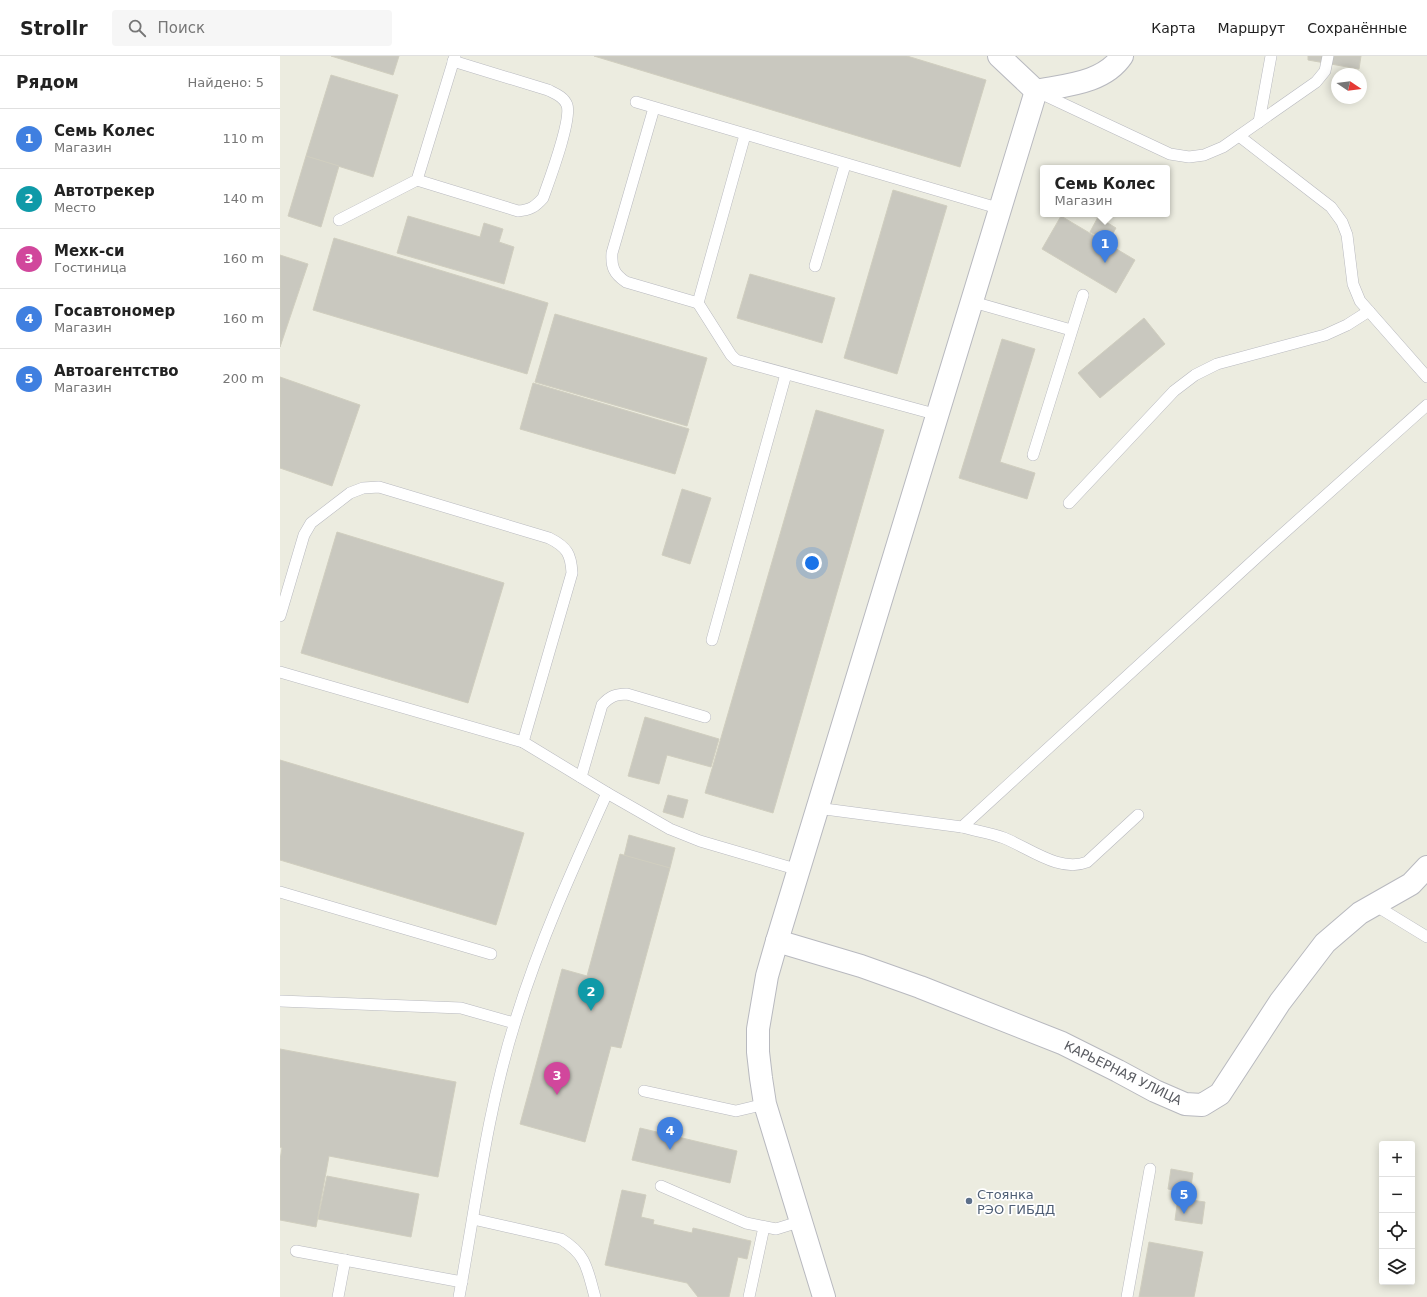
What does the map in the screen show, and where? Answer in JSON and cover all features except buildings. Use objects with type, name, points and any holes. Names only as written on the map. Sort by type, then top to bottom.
[{"type":"street","points":[[999,56],[1036,91]]},
{"type":"street","points":[[1036,91],[1096,78],[1113,68],[1122,56]]},
{"type":"street","points":[[824,1297],[765,1104],[758,1052],[758,1029],[767,976],[1036,91]]},
{"type":"street","name":"КАРЬЕРНАЯ УЛИЦА","points":[[777,941],[861,966],[920,987],[1062,1043],[1179,1102],[1202,1105],[1220,1094],[1280,1002],[1325,943],[1360,913],[1373,904],[1411,884],[1427,867]]},
{"type":"lane","points":[[1259,122],[1271,56]]},
{"type":"lane","points":[[1036,91],[1170,154],[1189,157],[1204,155],[1223,147],[1316,82],[1325,71],[1328,56]]},
{"type":"lane","points":[[339,220],[417,180],[518,211],[529,210],[537,206],[543,198],[568,120],[567,106],[560,96],[548,90],[454,58],[417,180]]},
{"type":"lane","points":[[636,102],[1001,209]]},
{"type":"lane","points":[[654,108],[612,253],[611,263],[616,275],[626,282],[698,303],[731,355],[736,360],[938,415]]},
{"type":"lane","points":[[698,303],[745,135]]},
{"type":"lane","points":[[1239,136],[1331,207],[1342,222],[1347,235],[1352,284],[1360,301],[1427,377]]},
{"type":"lane","points":[[815,266],[845,164]]},
{"type":"lane","points":[[1033,455],[1083,295]]},
{"type":"lane","points":[[973,302],[1071,330]]},
{"type":"lane","points":[[1070,503],[1174,391],[1195,375],[1217,364],[1325,335],[1347,325],[1369,311]]},
{"type":"lane","points":[[712,640],[786,374]]},
{"type":"lane","points":[[962,827],[1267,548],[1427,405]]},
{"type":"lane","points":[[280,616],[304,535],[311,523],[350,493],[363,488],[378,487],[549,538],[562,545],[571,559],[572,573],[523,742]]},
{"type":"lane","points":[[280,672],[523,742],[670,829],[700,841],[798,870]]},
{"type":"lane","points":[[581,777],[602,705],[608,699],[617,694],[627,694],[705,717]]},
{"type":"lane","points":[[459,1297],[493,1106],[514,1022],[539,949],[607,793]]},
{"type":"lane","points":[[818,808],[962,827],[1002,838],[1066,866],[1077,866],[1087,862],[1138,815]]},
{"type":"lane","points":[[280,892],[491,954]]},
{"type":"lane","points":[[1373,904],[1427,937]]},
{"type":"lane","points":[[280,1001],[461,1008],[514,1022]]},
{"type":"lane","points":[[644,1091],[736,1111],[765,1104]]},
{"type":"lane","points":[[1127,1297],[1150,1169]]},
{"type":"lane","points":[[661,1186],[734,1219],[764,1227],[776,1229],[802,1221]]},
{"type":"lane","points":[[473,1219],[561,1239],[574,1247],[584,1260],[595,1297]]},
{"type":"lane","points":[[749,1297],[764,1227]]},
{"type":"lane","points":[[296,1251],[462,1282]]},
{"type":"lane","points":[[338,1297],[345,1260]]},
{"type":"place","name":"Семь Колес","points":[[1105,263]]},
{"type":"place","name":"Автотрекер","points":[[591,1011]]},
{"type":"place","name":"Мехк-си","points":[[557,1095]]},
{"type":"place","name":"Госавтономер","points":[[670,1150]]},
{"type":"place","name":"Стоянка РЭО ГИБДД","points":[[969,1201]]},
{"type":"place","name":"Автоагентство","points":[[1184,1214]]}]
